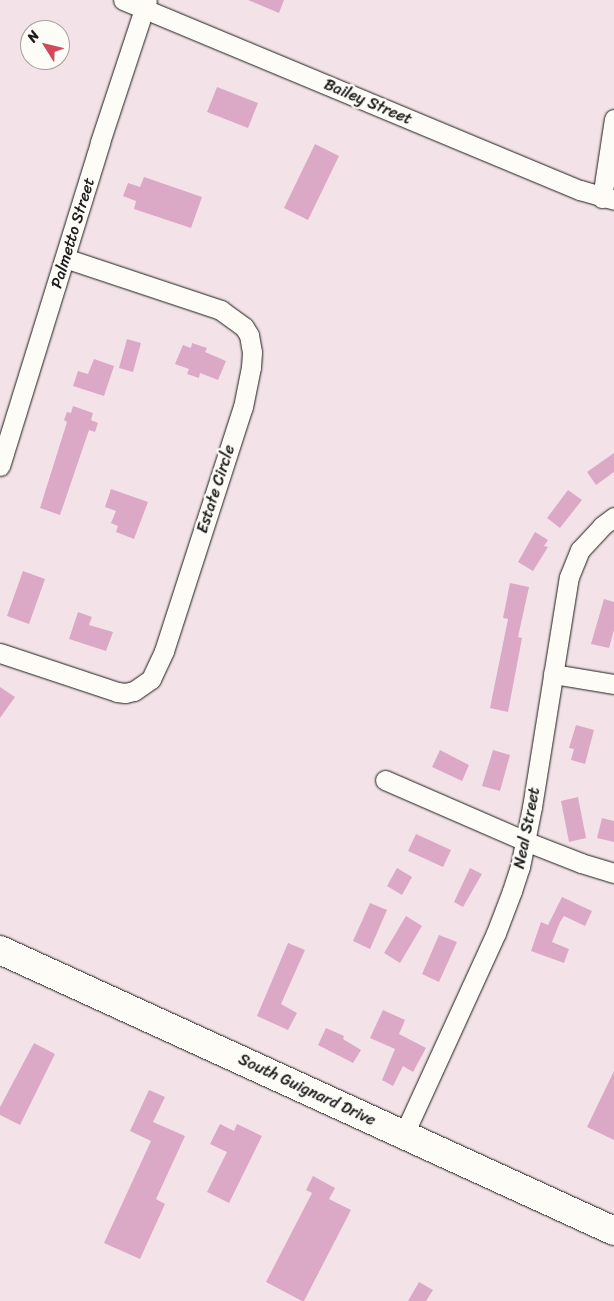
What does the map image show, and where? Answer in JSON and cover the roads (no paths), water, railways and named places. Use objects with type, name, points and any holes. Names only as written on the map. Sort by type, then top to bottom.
[{"type":"highway","name":"South Guignard Drive","points":[[0,950],[614,1231]]},
{"type":"street","name":"Bailey Street","points":[[123,0],[146,4],[608,199]]},
{"type":"street","name":"Palmetto Street","points":[[0,466],[146,4]]},
{"type":"street","points":[[608,199],[614,119]]},
{"type":"street","name":"Estate Circle","points":[[0,653],[117,692],[125,693],[134,690],[150,679],[164,651],[243,407],[252,367],[249,335],[244,327],[220,310],[65,258]]},
{"type":"street","name":"Neal Street","points":[[404,1134],[496,932],[520,867],[569,577],[576,558],[602,526],[614,517]]},
{"type":"street","points":[[553,674],[614,684]]},
{"type":"street","points":[[385,780],[525,841],[581,863],[614,872]]}]
